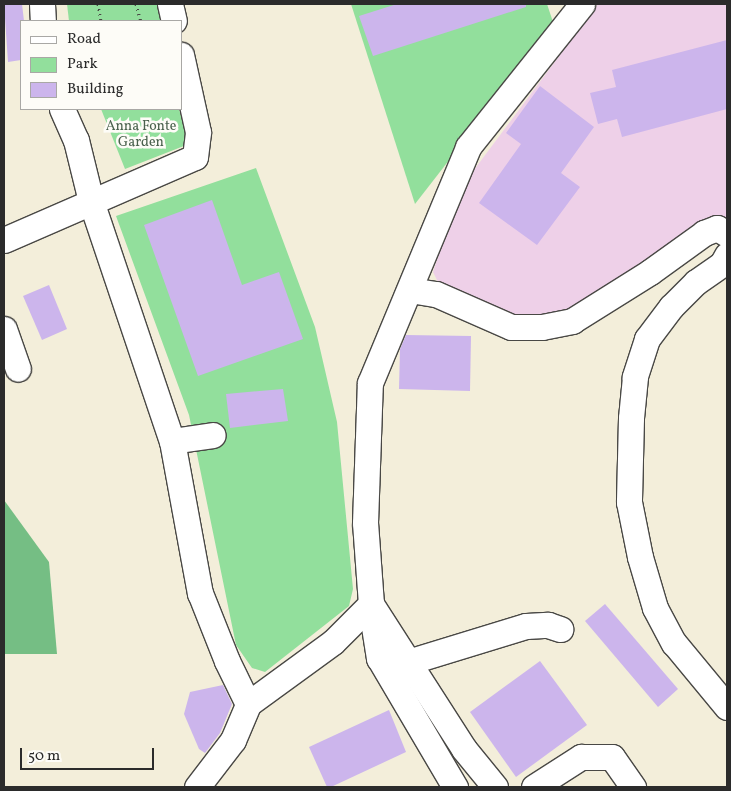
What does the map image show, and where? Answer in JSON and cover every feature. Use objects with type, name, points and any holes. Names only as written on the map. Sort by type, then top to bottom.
[{"type":"street","points":[[42,4],[43,20]]},
{"type":"street","points":[[170,4],[174,20]]},
{"type":"street","points":[[455,787],[380,658],[371,604],[365,523],[370,383],[468,147],[582,4]]},
{"type":"street","points":[[4,240],[195,157],[198,132],[182,60]]},
{"type":"street","points":[[62,110],[76,140],[90,201],[172,440],[200,593],[227,661],[248,704]]},
{"type":"street","points":[[410,290],[436,294],[511,327],[542,327],[572,320],[650,272],[704,233],[717,228],[727,234]]},
{"type":"street","points":[[727,255],[722,264],[696,282],[671,307],[647,339],[635,377],[631,418],[629,502],[640,557],[655,608],[674,643],[727,706]]},
{"type":"street","points":[[4,329],[18,369]]},
{"type":"street","points":[[172,440],[213,436]]},
{"type":"street","points":[[371,604],[464,749],[495,787]]},
{"type":"street","points":[[197,787],[233,740],[248,704],[333,642],[371,604]]},
{"type":"street","points":[[408,662],[516,628],[538,624],[560,629]]},
{"type":"street","points":[[534,787],[581,756],[612,757],[633,787]]},
{"type":"path","points":[[98,4],[101,20]]},
{"type":"path","points":[[136,4],[141,20]]},
{"type":"shaded area","points":[[598,4],[727,4],[727,218],[578,318],[514,325],[446,298],[433,272],[459,190]]},
{"type":"green space","points":[[67,4],[159,4],[162,20],[69,20]]},
{"type":"green space","points":[[351,4],[547,4],[554,25],[415,204]]},
{"type":"green space","name":"Anna Fonte Garden","points":[[101,110],[179,110],[189,144],[125,169]]},
{"type":"green space","points":[[256,168],[315,327],[337,422],[353,589],[349,606],[265,672],[252,668],[236,645],[189,415],[116,216]]},
{"type":"green space","points":[[4,500],[49,562],[57,654],[4,654]]},
{"type":"building","points":[[4,4],[22,4],[24,20],[20,20],[20,60],[8,62]]},
{"type":"building","points":[[397,4],[526,4],[526,7],[373,56],[359,16]]},
{"type":"building","points":[[727,40],[727,109],[622,137],[617,119],[598,124],[590,93],[616,87],[612,70]]},
{"type":"building","points":[[540,86],[594,127],[561,173],[580,187],[537,245],[479,203],[521,144],[506,133]]},
{"type":"building","points":[[212,200],[242,285],[279,272],[303,339],[198,376],[144,225]]},
{"type":"building","points":[[49,285],[67,329],[42,340],[23,296]]},
{"type":"building","points":[[406,335],[471,336],[470,391],[399,389],[400,349]]},
{"type":"building","points":[[283,389],[288,421],[230,428],[226,394]]},
{"type":"building","points":[[605,604],[678,689],[658,707],[585,621]]},
{"type":"building","points":[[540,661],[587,725],[516,777],[470,712]]},
{"type":"building","points":[[223,685],[232,704],[220,733],[205,753],[199,749],[184,714],[190,692]]},
{"type":"building","points":[[389,710],[406,752],[331,787],[327,787],[309,747]]}]
